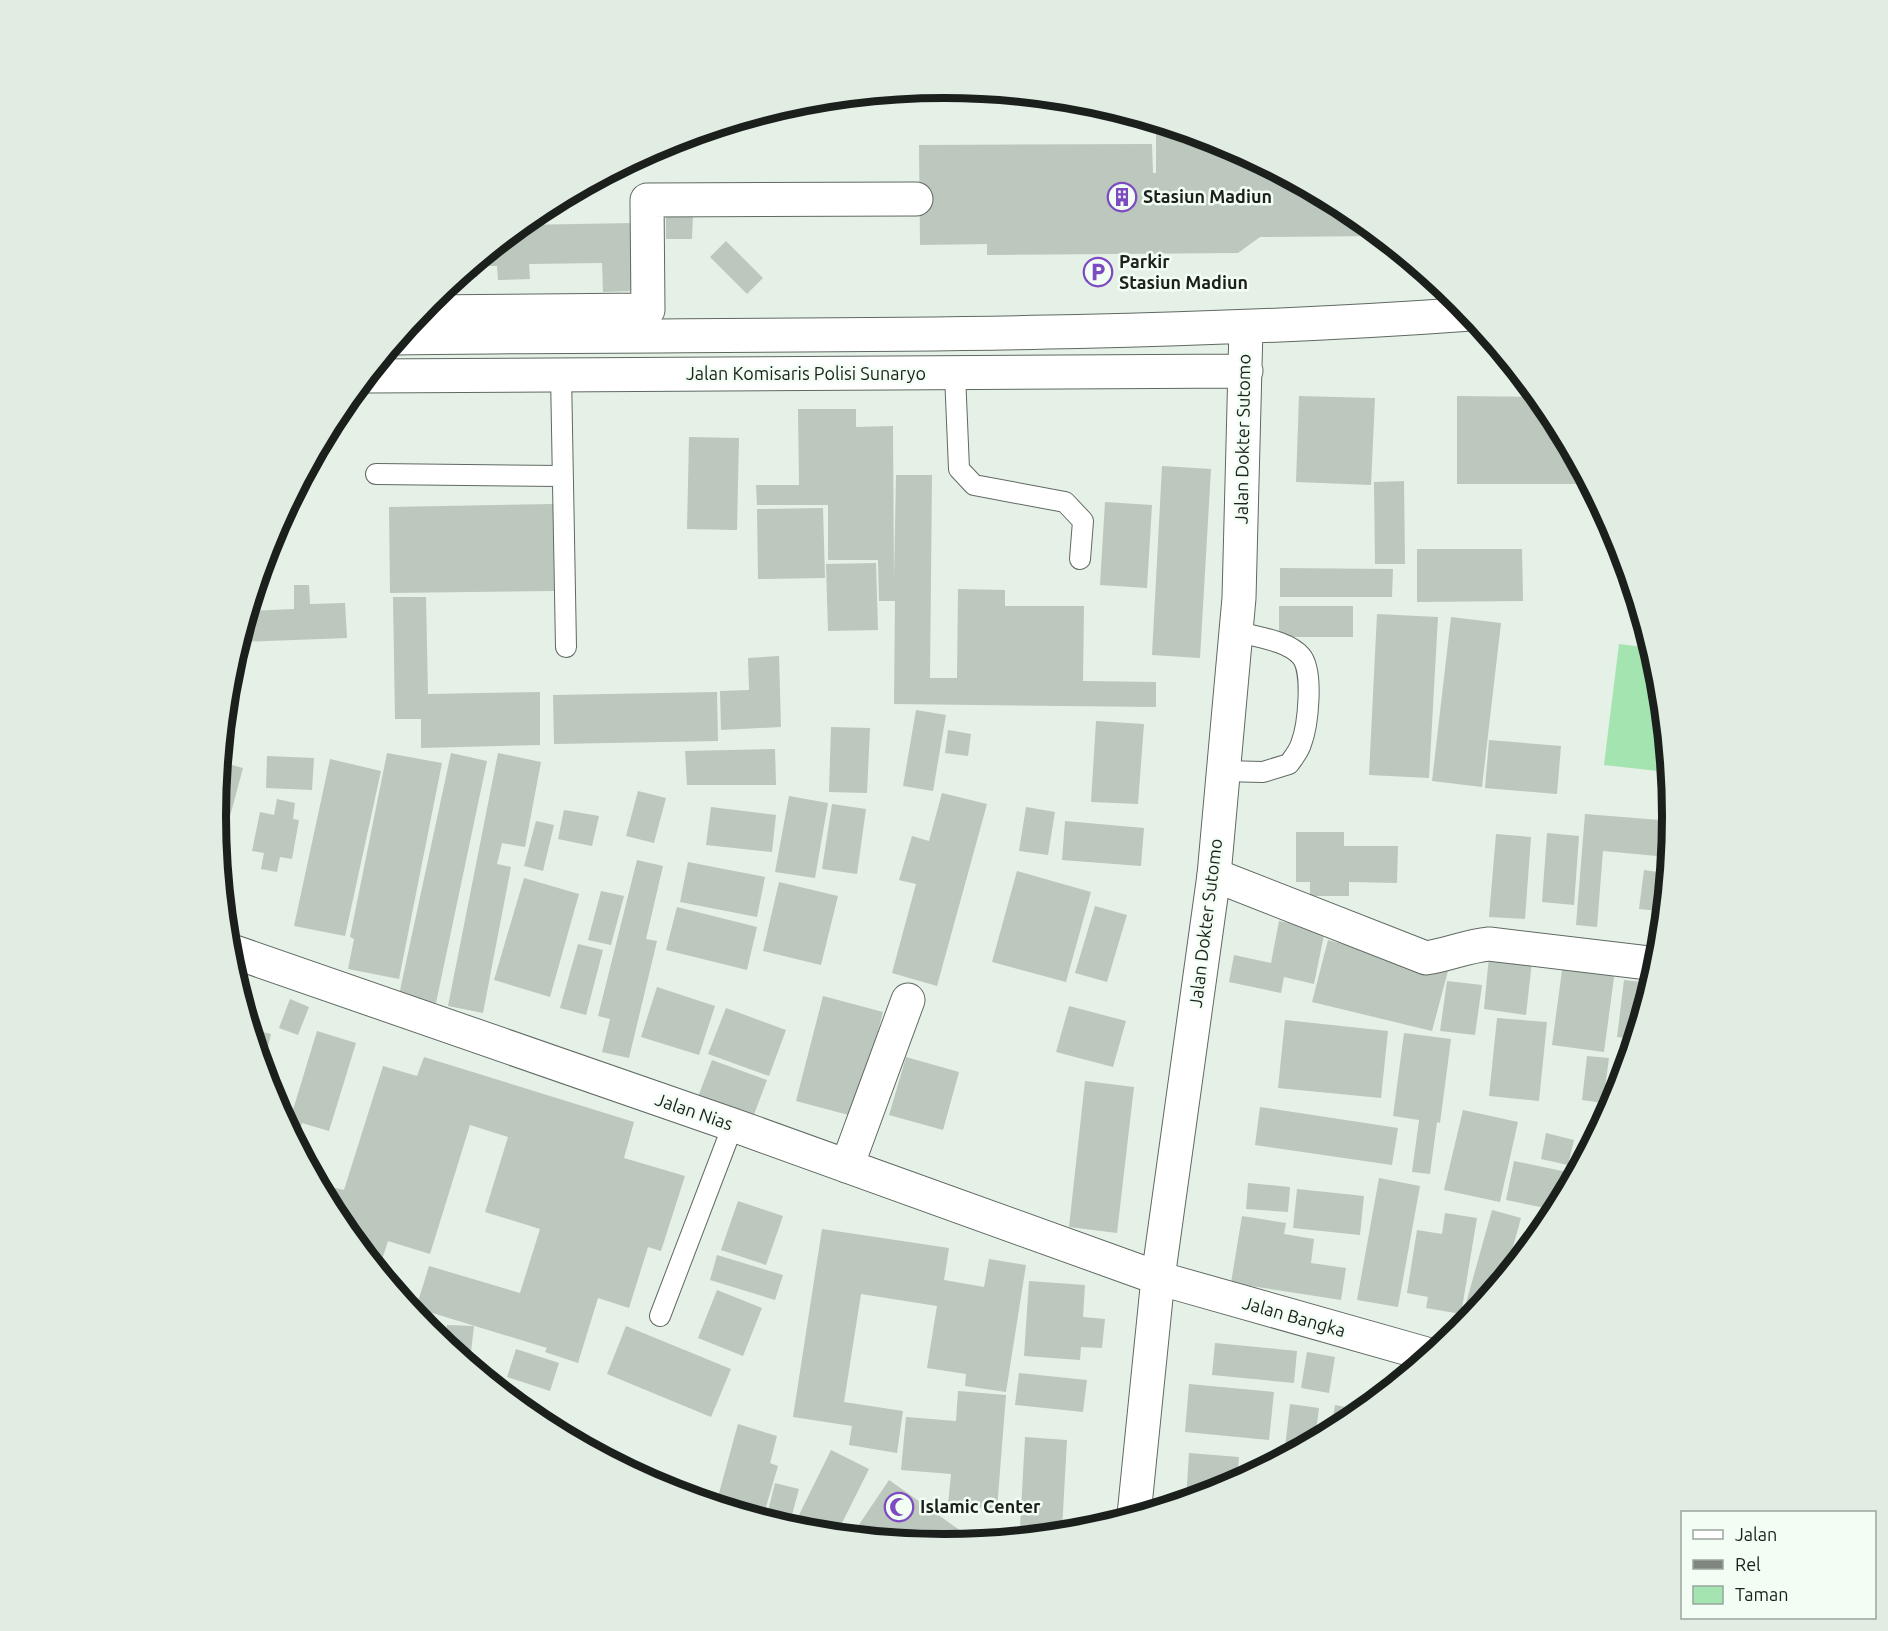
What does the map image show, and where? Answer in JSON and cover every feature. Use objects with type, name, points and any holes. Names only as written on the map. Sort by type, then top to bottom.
[{"type":"main road","points":[[432,312],[648,310],[647,200],[916,199]]},
{"type":"main road","points":[[408,338],[986,334],[1311,326],[1459,315]]},
{"type":"main road","points":[[1246,371],[1261,361],[1281,340],[1311,326]]},
{"type":"main road","name":"Jalan Dokter Sutomo","points":[[1135,1508],[1158,1278],[1214,875],[1239,598],[1246,328]]},
{"type":"main road","points":[[986,334],[988,374]]},
{"type":"main road","name":"Jalan Komisaris Polisi Sunaryo","points":[[384,366],[561,374],[988,374],[1246,371]]},
{"type":"main road","points":[[1214,875],[1426,958],[1440,957],[1471,945],[1489,944],[1646,963]]},
{"type":"main road","name":"Jalan Nias","points":[[240,954],[733,1125],[1158,1278]]},
{"type":"main road","points":[[847,1166],[908,1000]]},
{"type":"main road","name":"Jalan Bangka","points":[[1158,1278],[1420,1352]]},
{"type":"lane","points":[[561,374],[566,647]]},
{"type":"lane","points":[[954,374],[959,470],[974,485],[1065,502],[1083,521],[1080,559]]},
{"type":"lane","points":[[376,474],[562,476]]},
{"type":"lane","points":[[1223,771],[1263,772],[1289,764],[1301,744],[1307,709],[1308,675],[1302,656],[1284,645],[1235,631]]},
{"type":"lane","points":[[660,1316],[733,1125]]},
{"type":"green space","points":[[1619,644],[1642,647],[1656,722],[1658,771],[1604,765]]},
{"type":"building","name":"Stasiun Madiun","points":[[1156,130],[1219,152],[1262,172],[1303,194],[1367,236],[1260,237],[1238,253],[987,255],[987,244],[920,245],[919,145],[1152,144],[1153,173],[1156,173]]},
{"type":"building","points":[[666,216],[693,216],[692,239],[666,239]]},
{"type":"building","points":[[633,223],[635,291],[603,292],[602,263],[529,264],[530,279],[498,280],[497,266],[483,266],[537,225]]},
{"type":"building","points":[[726,241],[763,278],[747,294],[710,257]]},
{"type":"building","points":[[1299,396],[1375,398],[1371,485],[1296,482]]},
{"type":"building","points":[[1457,396],[1527,397],[1580,484],[1457,484]]},
{"type":"building","points":[[798,409],[856,409],[856,427],[893,426],[894,580],[896,475],[932,475],[930,678],[957,678],[958,589],[1005,590],[1005,606],[1084,606],[1083,681],[1156,682],[1156,707],[894,704],[895,601],[879,601],[878,560],[828,560],[828,505],[757,505],[756,485],[799,485]]},
{"type":"building","points":[[689,437],[739,438],[737,530],[687,529]]},
{"type":"building","points":[[1162,466],[1211,469],[1200,658],[1152,655]]},
{"type":"building","points":[[1404,481],[1405,564],[1375,564],[1374,482]]},
{"type":"building","points":[[1105,502],[1152,505],[1147,588],[1100,585]]},
{"type":"building","points":[[553,504],[554,591],[390,593],[389,507]]},
{"type":"building","points":[[823,508],[825,578],[758,579],[757,509]]},
{"type":"building","points":[[1417,549],[1522,549],[1523,601],[1417,602]]},
{"type":"building","points":[[876,563],[878,630],[828,631],[826,564]]},
{"type":"building","points":[[1280,568],[1393,569],[1392,597],[1280,597]]},
{"type":"building","points":[[294,585],[309,585],[310,604],[345,603],[347,638],[247,642],[256,611],[294,609]]},
{"type":"building","points":[[393,597],[426,597],[428,694],[540,692],[540,745],[421,748],[421,719],[395,719]]},
{"type":"building","points":[[1279,606],[1353,606],[1353,637],[1279,637]]},
{"type":"building","points":[[1377,614],[1438,617],[1429,778],[1369,775]]},
{"type":"building","points":[[1451,617],[1501,623],[1482,787],[1432,781]]},
{"type":"building","points":[[779,656],[781,727],[721,730],[720,691],[749,690],[748,658]]},
{"type":"building","points":[[717,692],[718,741],[554,744],[553,695]]},
{"type":"building","points":[[916,710],[946,715],[933,791],[903,786]]},
{"type":"building","points":[[1096,721],[1144,724],[1138,804],[1091,802]]},
{"type":"building","points":[[831,727],[870,728],[867,793],[829,792]]},
{"type":"building","points":[[948,730],[971,734],[968,756],[945,753]]},
{"type":"building","points":[[1489,740],[1561,746],[1557,794],[1485,788]]},
{"type":"building","points":[[775,749],[776,785],[687,785],[685,751]]},
{"type":"building","points":[[387,753],[442,763],[399,979],[348,969],[354,939],[350,937]]},
{"type":"building","points":[[451,753],[487,761],[436,1003],[399,995]]},
{"type":"building","points":[[498,753],[541,762],[525,847],[502,843],[497,864],[511,867],[483,1013],[448,1006]]},
{"type":"building","points":[[267,756],[314,758],[312,790],[266,788]]},
{"type":"building","points":[[330,759],[381,771],[345,936],[294,926]]},
{"type":"building","points":[[228,764],[243,768],[227,829]]},
{"type":"building","points":[[638,791],[666,798],[654,843],[626,836]]},
{"type":"building","points":[[942,793],[987,804],[937,986],[892,973],[916,884],[899,880],[912,836],[929,841]]},
{"type":"building","points":[[789,796],[828,803],[815,878],[775,872]]},
{"type":"building","points":[[277,799],[295,803],[293,819],[299,820],[292,859],[280,857],[277,872],[261,869],[264,853],[252,851],[260,812],[274,815]]},
{"type":"building","points":[[832,804],[866,809],[857,874],[822,869]]},
{"type":"building","points":[[711,807],[776,815],[772,852],[706,845]]},
{"type":"building","points":[[1026,807],[1055,812],[1048,855],[1019,851]]},
{"type":"building","points":[[564,810],[599,816],[592,846],[558,839]]},
{"type":"building","points":[[1585,814],[1662,820],[1660,856],[1603,851],[1597,927],[1576,925]]},
{"type":"building","points":[[536,821],[554,825],[543,871],[524,866]]},
{"type":"building","points":[[1065,821],[1144,828],[1141,866],[1062,860]]},
{"type":"building","points":[[1296,832],[1344,832],[1344,846],[1398,846],[1397,883],[1349,882],[1349,896],[1310,896],[1310,882],[1296,882]]},
{"type":"building","points":[[1547,833],[1579,836],[1574,905],[1542,902]]},
{"type":"building","points":[[1496,834],[1531,837],[1525,919],[1489,917]]},
{"type":"building","points":[[637,860],[663,866],[646,939],[657,941],[629,1058],[602,1052],[610,1019],[598,1016]]},
{"type":"building","points":[[688,862],[765,877],[757,917],[680,902]]},
{"type":"building","points":[[1644,870],[1659,872],[1656,911],[1639,909]]},
{"type":"building","points":[[1017,871],[1091,892],[1066,982],[992,962]]},
{"type":"building","points":[[524,878],[579,894],[550,997],[494,980]]},
{"type":"building","points":[[779,882],[838,896],[821,965],[763,951]]},
{"type":"building","points":[[601,891],[624,896],[611,945],[588,940]]},
{"type":"building","points":[[1095,906],[1127,915],[1107,982],[1075,973]]},
{"type":"building","points":[[677,907],[757,927],[747,970],[666,950]]},
{"type":"building","points":[[1279,921],[1325,930],[1314,984],[1284,977],[1281,993],[1229,982],[1234,955],[1271,963]]},
{"type":"building","points":[[1328,940],[1448,971],[1432,1031],[1312,1002]]},
{"type":"building","points":[[578,944],[603,950],[586,1015],[560,1008]]},
{"type":"building","points":[[1489,956],[1532,961],[1526,1015],[1484,1009]]},
{"type":"building","points":[[1563,963],[1615,970],[1604,1052],[1552,1045]]},
{"type":"building","points":[[1624,980],[1642,982],[1626,1038],[1617,1037]]},
{"type":"building","points":[[1447,981],[1482,985],[1475,1035],[1440,1031]]},
{"type":"building","points":[[657,987],[715,1006],[699,1055],[641,1037]]},
{"type":"building","points":[[823,996],[883,1012],[856,1117],[796,1101]]},
{"type":"building","points":[[290,999],[309,1007],[298,1035],[279,1028]]},
{"type":"building","points":[[1069,1006],[1126,1021],[1113,1067],[1056,1052]]},
{"type":"building","points":[[726,1008],[786,1030],[769,1076],[708,1054]]},
{"type":"building","points":[[1497,1018],[1547,1022],[1539,1101],[1489,1096]]},
{"type":"building","points":[[1285,1020],[1388,1031],[1381,1098],[1278,1088]]},
{"type":"building","points":[[259,1031],[271,1034],[267,1053]]},
{"type":"building","points":[[317,1031],[356,1043],[329,1131],[302,1123],[300,1132],[292,1113]]},
{"type":"building","points":[[1404,1033],[1451,1039],[1440,1123],[1437,1122],[1430,1174],[1412,1172],[1419,1120],[1393,1116]]},
{"type":"building","points":[[1587,1056],[1609,1058],[1601,1103],[1582,1100]]},
{"type":"building","points":[[424,1057],[634,1122],[624,1158],[685,1176],[661,1251],[648,1247],[629,1308],[598,1298],[578,1363],[545,1352],[547,1348],[424,1311],[417,1303],[429,1266],[520,1293],[540,1229],[485,1212],[508,1137],[470,1125],[430,1254],[388,1241],[381,1262],[330,1187],[344,1190],[383,1066],[417,1076]]},
{"type":"building","points":[[906,1057],[959,1072],[943,1130],[889,1115]]},
{"type":"building","points":[[712,1060],[767,1080],[753,1117],[698,1097]]},
{"type":"building","points":[[1085,1081],[1134,1087],[1117,1233],[1069,1227]]},
{"type":"building","points":[[1260,1107],[1398,1128],[1392,1165],[1255,1145]]},
{"type":"building","points":[[1463,1110],[1518,1122],[1500,1202],[1444,1190]]},
{"type":"building","points":[[1546,1133],[1574,1140],[1568,1165],[1541,1159]]},
{"type":"building","points":[[1514,1161],[1567,1172],[1545,1208],[1506,1200]]},
{"type":"building","points":[[1379,1178],[1420,1186],[1398,1307],[1357,1300]]},
{"type":"building","points":[[1248,1183],[1290,1187],[1288,1212],[1246,1209]]},
{"type":"building","points":[[1297,1189],[1364,1196],[1360,1235],[1293,1228]]},
{"type":"building","points":[[738,1201],[783,1216],[766,1265],[721,1250]]},
{"type":"building","points":[[1492,1210],[1521,1218],[1510,1258],[1464,1310]]},
{"type":"building","points":[[1445,1213],[1477,1218],[1461,1314],[1426,1308],[1428,1297],[1407,1293],[1417,1230],[1442,1234]]},
{"type":"building","points":[[1242,1216],[1286,1223],[1284,1234],[1314,1239],[1311,1263],[1346,1268],[1341,1300],[1231,1283]]},
{"type":"building","points":[[822,1229],[949,1248],[944,1280],[984,1287],[989,1259],[1026,1265],[1006,1392],[965,1386],[966,1374],[927,1368],[937,1306],[861,1294],[844,1402],[903,1411],[897,1453],[849,1445],[852,1426],[793,1417]]},
{"type":"building","points":[[717,1255],[783,1275],[775,1300],[710,1280]]},
{"type":"building","points":[[1029,1281],[1085,1285],[1083,1317],[1105,1319],[1102,1348],[1081,1347],[1080,1360],[1024,1356]]},
{"type":"building","points":[[717,1290],[762,1308],[743,1356],[698,1338]]},
{"type":"building","points":[[447,1325],[474,1326],[471,1352],[468,1352],[446,1332]]},
{"type":"building","points":[[626,1326],[731,1369],[711,1417],[607,1374]]},
{"type":"building","points":[[1215,1343],[1297,1351],[1294,1383],[1212,1375]]},
{"type":"building","points":[[516,1349],[559,1363],[550,1391],[507,1377]]},
{"type":"building","points":[[1307,1352],[1335,1357],[1329,1393],[1301,1388]]},
{"type":"building","points":[[1019,1373],[1087,1380],[1083,1412],[1015,1405]]},
{"type":"building","points":[[1189,1384],[1274,1392],[1269,1440],[1185,1432]]},
{"type":"building","points":[[958,1391],[1006,1395],[997,1509],[948,1505],[951,1474],[901,1470],[906,1417],[956,1421]]},
{"type":"building","points":[[1290,1404],[1319,1408],[1316,1429],[1285,1447]]},
{"type":"building","points":[[1335,1405],[1349,1408],[1343,1412],[1333,1418]]},
{"type":"building","points":[[738,1424],[777,1436],[770,1463],[778,1466],[765,1511],[718,1497]]},
{"type":"building","points":[[1025,1437],[1067,1440],[1062,1523],[1020,1528]]},
{"type":"building","points":[[831,1450],[869,1469],[841,1526],[797,1518]]},
{"type":"building","points":[[1189,1453],[1239,1457],[1238,1470],[1187,1491]]},
{"type":"building","name":"Islamic Center","points":[[889,1480],[964,1533],[897,1532],[857,1528]]},
{"type":"building","points":[[775,1483],[799,1489],[791,1517],[768,1511]]},
{"type":"place","name":"Stasiun Madiun","points":[[1122,197]]},
{"type":"place","name":"Parkir Stasiun Madiun","points":[[1098,272]]},
{"type":"place","name":"Islamic Center","points":[[899,1507]]}]
